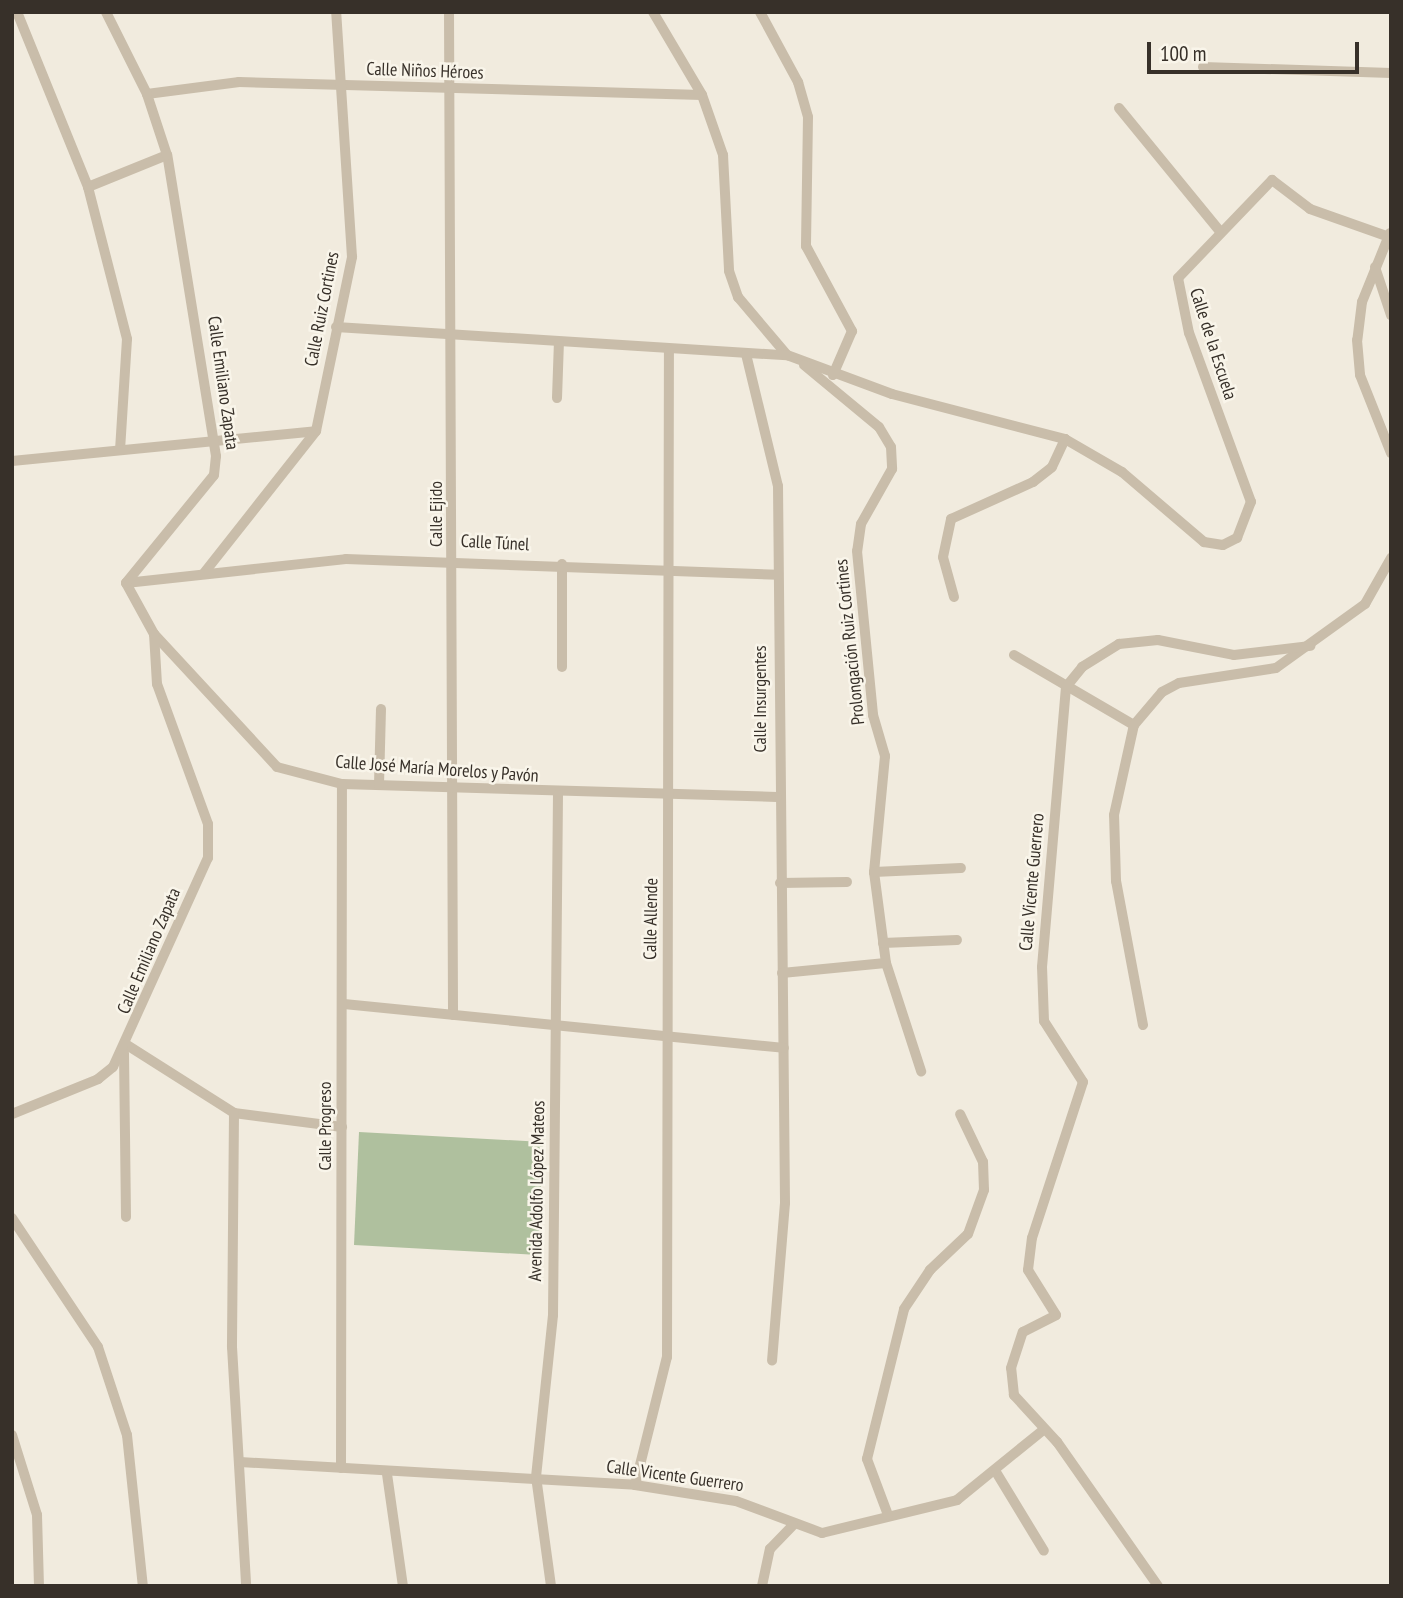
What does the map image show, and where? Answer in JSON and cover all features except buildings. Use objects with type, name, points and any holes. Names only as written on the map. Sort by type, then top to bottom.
[{"type":"street","points":[[18,12],[88,187],[127,339],[120,450]]},
{"type":"street","name":"Calle Emiliano Zapata","points":[[107,12],[147,94],[167,155],[213,439],[215,475],[127,583],[154,634],[157,684],[208,824],[208,858],[126,1048]]},
{"type":"street","name":"Calle Ruiz Cortines","points":[[204,573],[316,431],[352,257],[343,85],[336,12]]},
{"type":"street","name":"Calle Ejido","points":[[449,12],[453,330],[453,1015]]},
{"type":"street","points":[[654,12],[702,95],[723,155],[729,271],[738,297],[787,355],[833,375],[1065,439],[1052,467],[1033,482],[951,519],[943,556],[954,597]]},
{"type":"street","points":[[760,12],[798,82],[808,117],[806,246],[852,331],[833,375]]},
{"type":"street","points":[[1203,67],[1391,73]]},
{"type":"street","name":"Calle Niños Héroes","points":[[147,94],[239,82],[449,91],[702,95]]},
{"type":"street","points":[[1119,108],[1219,230]]},
{"type":"street","points":[[88,187],[167,155]]},
{"type":"street","name":"Calle de la Escuela","points":[[1065,439],[1122,472],[1204,542],[1223,545],[1237,537],[1251,502],[1176,288],[1184,268],[1219,230],[1272,180],[1310,209],[1390,234]]},
{"type":"street","points":[[1390,234],[1375,267],[1357,340],[1360,375],[1391,453]]},
{"type":"street","points":[[1375,267],[1391,315]]},
{"type":"street","points":[[336,327],[453,330],[559,342],[787,355]]},
{"type":"street","points":[[557,398],[559,342]]},
{"type":"street","name":"Calle Allende","points":[[635,1485],[667,1357],[671,570],[669,350]]},
{"type":"street","name":"Calle Insurgentes","points":[[746,354],[778,486],[777,797],[785,1203],[772,1360]]},
{"type":"street","name":"Prolongación Ruiz Cortines","points":[[802,363],[879,427],[891,447],[891,469],[861,524],[858,551],[873,715],[885,756],[874,872],[886,963],[921,1071]]},
{"type":"street","points":[[12,461],[213,439],[316,431]]},
{"type":"street","points":[[1143,1025],[1116,881],[1114,815],[1133,725],[1162,692],[1178,683],[1276,668],[1310,646],[1365,604],[1391,558]]},
{"type":"street","name":"Calle Túnel","points":[[127,583],[346,559],[453,559],[778,575]]},
{"type":"street","points":[[562,564],[562,667]]},
{"type":"street","name":"Calle José María Morelos y Pavón","points":[[154,634],[277,767],[342,783],[558,795],[777,797]]},
{"type":"street","points":[[1066,687],[1082,667],[1119,644],[1158,640],[1234,655],[1310,646]]},
{"type":"street","points":[[1014,655],[1133,725]]},
{"type":"street","name":"Calle Vicente Guerrero","points":[[240,1462],[341,1468],[387,1474],[536,1477],[635,1485],[736,1501],[793,1525],[822,1533],[957,1500],[996,1472],[1042,1431],[1014,1395],[1011,1368],[1023,1332],[1056,1315],[1028,1270],[1032,1238],[1083,1082],[1044,1021],[1042,967],[1066,687]]},
{"type":"street","points":[[379,785],[382,709]]},
{"type":"street","name":"Calle Progreso","points":[[341,1468],[344,1004],[342,783]]},
{"type":"street","name":"Avenida Adolfo López Mateos","points":[[551,1586],[536,1477],[553,1315],[558,1027],[558,795]]},
{"type":"street","points":[[874,872],[961,869]]},
{"type":"street","points":[[779,883],[847,882]]},
{"type":"street","points":[[883,943],[957,940]]},
{"type":"street","points":[[782,973],[886,963]]},
{"type":"street","points":[[344,1004],[784,1048]]},
{"type":"street","points":[[126,1048],[234,1113],[342,1127]]},
{"type":"street","points":[[12,1114],[98,1080],[126,1048]]},
{"type":"street","points":[[126,1048],[126,1217]]},
{"type":"street","points":[[234,1113],[232,1347],[246,1586]]},
{"type":"street","points":[[888,1515],[867,1459],[904,1309],[930,1270],[968,1234],[984,1190],[983,1162],[960,1114]]},
{"type":"street","points":[[12,1218],[98,1347],[127,1434],[143,1586]]},
{"type":"street","points":[[1042,1431],[1057,1442],[1158,1586]]},
{"type":"street","points":[[12,1435],[17,1459],[37,1515],[39,1586]]},
{"type":"street","points":[[996,1472],[1044,1551]]},
{"type":"street","points":[[387,1474],[403,1586]]},
{"type":"street","points":[[762,1586],[770,1549],[793,1525]]},
{"type":"green space","points":[[359,1132],[543,1142],[538,1255],[354,1245]]}]
